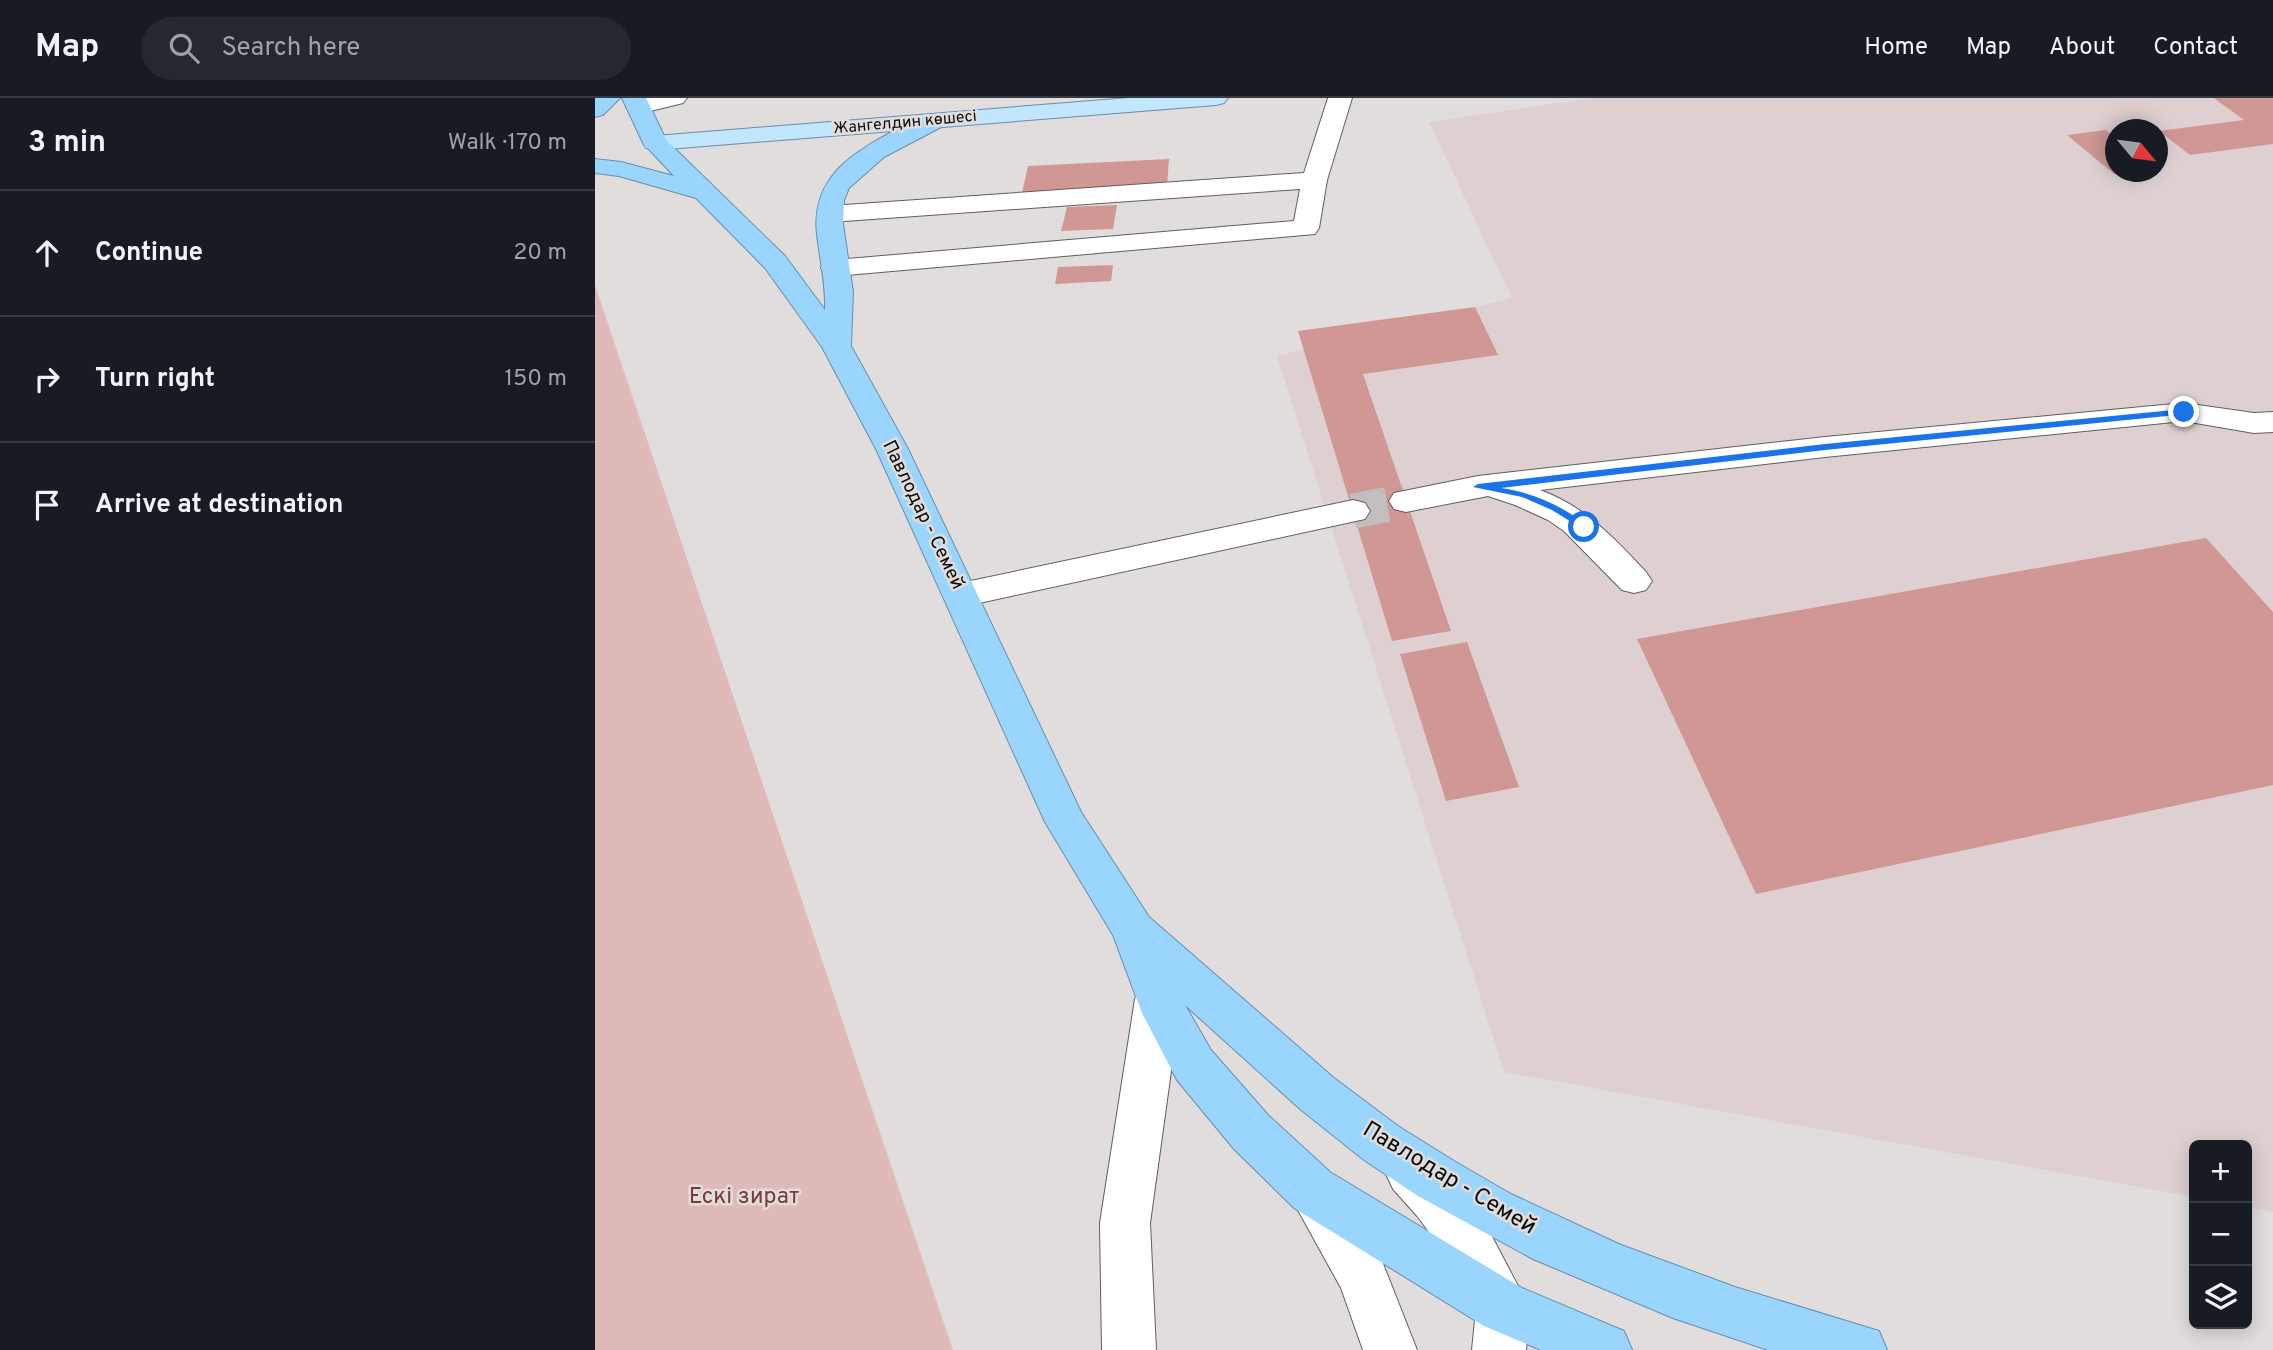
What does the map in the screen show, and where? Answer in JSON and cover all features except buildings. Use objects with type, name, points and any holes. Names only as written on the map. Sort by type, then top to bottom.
[{"type":"highway","points":[[595,110],[608,98]]},
{"type":"highway","name":"Павлодар - Семей","points":[[636,103],[625,145],[703,193],[738,223],[775,262],[836,346],[892,449],[1065,822],[1132,928],[1158,999],[1194,1065],[1251,1132],[1312,1190],[1501,1328],[1605,1350]]},
{"type":"highway","points":[[836,346],[839,290],[829,229],[831,198],[843,180],[879,148],[936,120]]},
{"type":"highway","points":[[595,166],[621,169],[703,193]]},
{"type":"highway","name":"Павлодар - Семей","points":[[1132,928],[1291,1074],[1382,1143],[1511,1223],[1669,1292],[1860,1350]]},
{"type":"main road","name":"Жангелдин көшесі","points":[[625,145],[1216,98]]},
{"type":"street","points":[[636,103],[675,98]]},
{"type":"street","points":[[835,268],[1306,228],[1314,180],[1340,98]]},
{"type":"street","points":[[830,214],[1314,180]]},
{"type":"street","points":[[1406,500],[1478,487],[1825,447],[2184,412],[2254,424],[2273,422]]},
{"type":"street","points":[[1478,487],[1523,494],[1556,507],[1584,527],[1634,581]]},
{"type":"street","points":[[961,594],[1353,511]]},
{"type":"street","points":[[1129,1350],[1125,1223],[1158,999]]},
{"type":"street","points":[[1382,1143],[1436,1199],[1468,1243],[1501,1328]]},
{"type":"street","points":[[1312,1190],[1362,1274],[1390,1350]]},
{"type":"shaded area","points":[[1591,98],[2273,98],[2273,1212],[2252,1208],[2252,1140],[2189,1140],[2189,1196],[1504,1072],[1277,356],[1512,298],[1429,122]]},
{"type":"green space","name":"Ескі зират","points":[[595,285],[953,1350],[595,1350]]},
{"type":"tunnel","points":[[1353,511],[1406,501]]},
{"type":"route","points":[[1584,527],[1556,507],[1523,494],[1478,487],[1825,447],[2184,412]]}]
